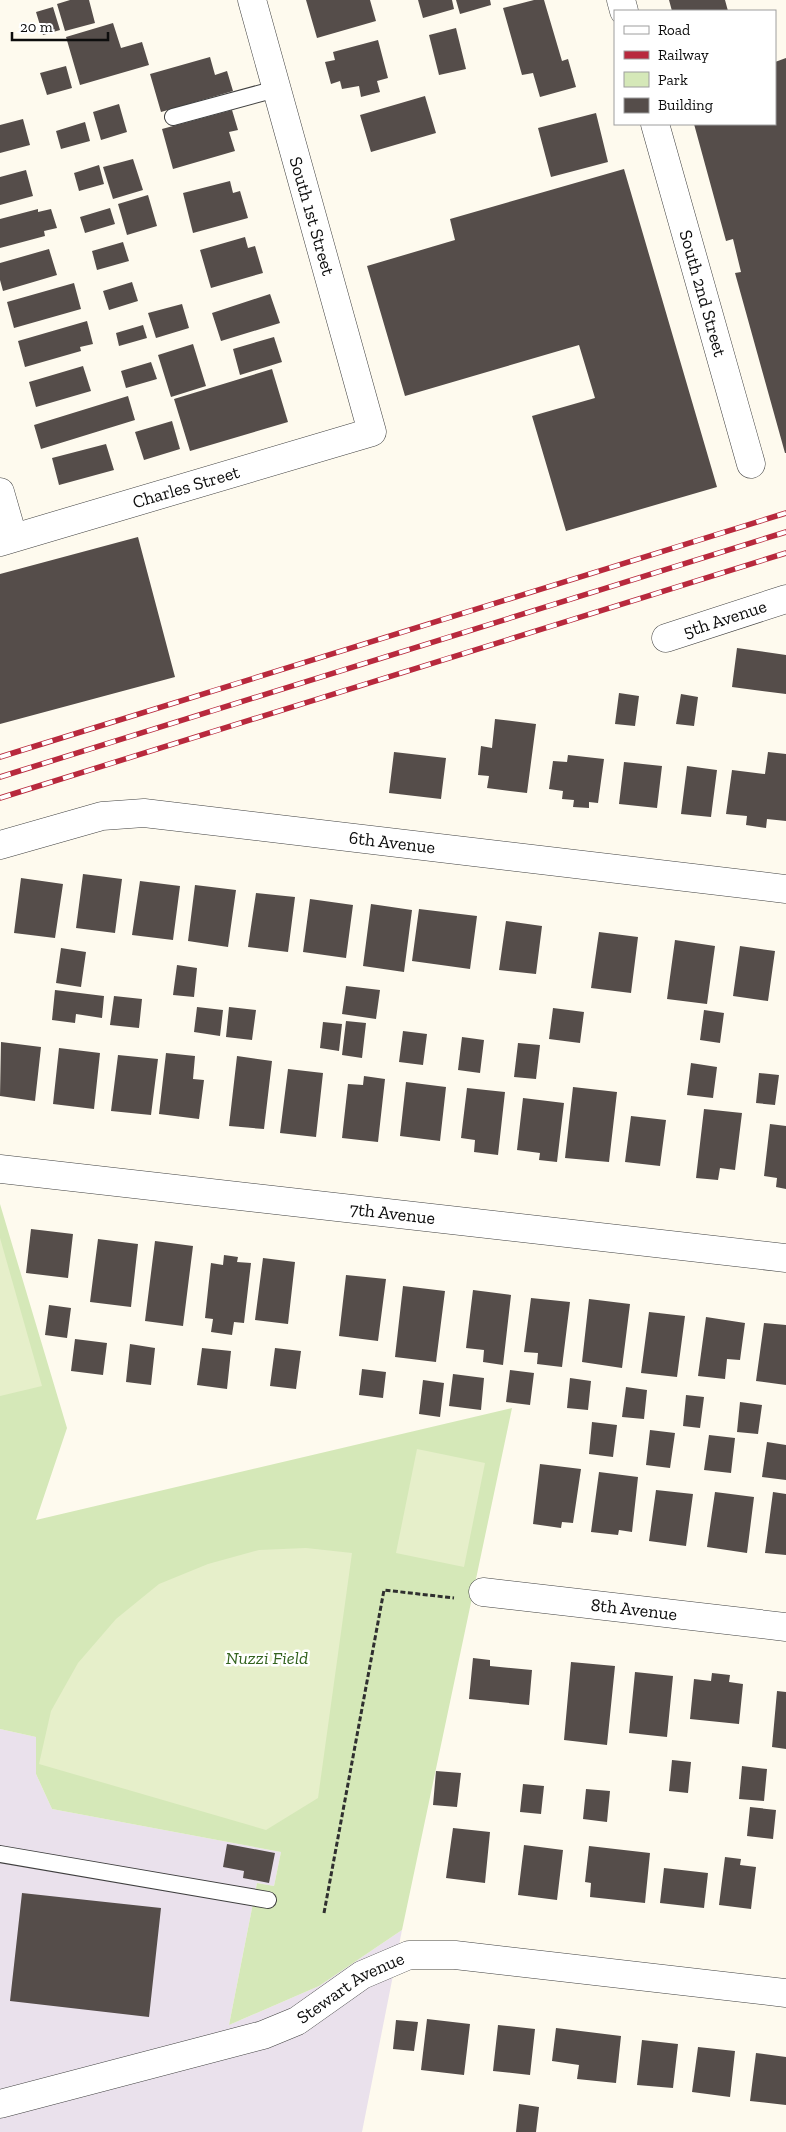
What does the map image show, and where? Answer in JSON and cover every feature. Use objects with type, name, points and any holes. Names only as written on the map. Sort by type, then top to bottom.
[{"type":"street","name":"South 1st Street","points":[[252,0],[372,432]]},
{"type":"street","name":"South 2nd Street","points":[[656,125],[751,464]]},
{"type":"street","name":"Charles Street","points":[[7,540],[372,432]]},
{"type":"street","points":[[0,492],[7,540]]},
{"type":"street","name":"5th Avenue","points":[[666,638],[786,599]]},
{"type":"street","name":"6th Avenue","points":[[0,845],[102,816],[144,813],[786,889]]},
{"type":"street","name":"7th Avenue","points":[[0,1169],[786,1258]]},
{"type":"street","name":"8th Avenue","points":[[482,1592],[786,1627]]},
{"type":"street","name":"Stewart Avenue","points":[[0,2104],[263,2035],[298,2021],[362,1975],[409,1955],[455,1955],[786,1992]]},
{"type":"lane","points":[[173,117],[276,89]]},
{"type":"lane","points":[[0,1854],[268,1900]]},
{"type":"path","points":[[324,1913],[384,1590],[464,1599],[482,1592]]},
{"type":"shaded area","points":[[0,1729],[36,1737],[36,1774],[52,1809],[281,1852],[274,1886],[257,1883],[229,2025],[319,1986],[402,1930],[362,2132],[0,2132]]},
{"type":"green space","name":"Nuzzi Field","points":[[0,1204],[67,1428],[36,1520],[512,1408],[402,1930],[319,1986],[229,2025],[257,1883],[274,1886],[281,1852],[52,1809],[36,1774],[36,1737],[0,1729]]},
{"type":"green space","points":[[0,1238],[42,1386],[0,1396]]},
{"type":"green space","points":[[417,1449],[485,1463],[464,1567],[396,1553]]},
{"type":"green space","points":[[306,1548],[352,1553],[318,1798],[266,1830],[39,1764],[51,1711],[78,1663],[116,1619],[159,1584],[208,1564],[259,1550]]},
{"type":"building","points":[[70,0],[89,0],[95,23],[65,31],[57,4]]},
{"type":"building","points":[[306,0],[370,0],[376,21],[317,38]]},
{"type":"building","points":[[418,0],[452,0],[454,9],[423,18]]},
{"type":"building","points":[[456,0],[490,0],[491,5],[460,14]]},
{"type":"building","points":[[534,0],[544,0],[562,61],[568,59],[576,87],[540,97],[533,73],[522,75],[503,8]]},
{"type":"building","points":[[669,0],[725,0],[728,10],[672,10]]},
{"type":"building","points":[[53,7],[60,30],[43,35],[36,12]]},
{"type":"building","points":[[113,23],[121,48],[142,42],[149,65],[80,85],[66,37]]},
{"type":"building","points":[[456,28],[466,69],[439,75],[429,35]]},
{"type":"building","points":[[378,40],[388,78],[377,81],[380,92],[361,97],[359,86],[342,89],[340,81],[331,84],[325,62],[335,60],[333,52]]},
{"type":"building","points":[[210,57],[215,75],[227,71],[233,91],[161,112],[150,74]]},
{"type":"building","points":[[786,58],[786,453],[735,273],[741,272],[733,239],[726,241],[694,125],[776,125],[776,62]]},
{"type":"building","points":[[66,66],[72,88],[47,95],[40,73]]},
{"type":"building","points":[[425,96],[436,133],[371,152],[360,115]]},
{"type":"building","points":[[119,104],[127,132],[101,140],[93,112]]},
{"type":"building","points":[[232,110],[238,130],[229,132],[235,151],[173,169],[162,129]]},
{"type":"building","points":[[596,113],[608,162],[551,177],[538,128]]},
{"type":"building","points":[[23,119],[30,145],[0,153],[0,125]]},
{"type":"building","points":[[85,122],[90,141],[61,149],[56,131]]},
{"type":"building","points":[[133,159],[143,190],[113,199],[103,167]]},
{"type":"building","points":[[99,165],[104,184],[79,191],[74,173]]},
{"type":"building","points":[[624,169],[717,487],[566,531],[532,416],[595,398],[579,345],[405,396],[367,266],[455,240],[450,219]]},
{"type":"building","points":[[26,170],[33,196],[0,205],[0,177]]},
{"type":"building","points":[[230,181],[233,193],[240,191],[248,218],[193,233],[183,193]]},
{"type":"building","points":[[148,195],[157,226],[127,235],[118,204]]},
{"type":"building","points":[[110,208],[115,224],[85,233],[80,217]]},
{"type":"building","points":[[38,209],[38,212],[51,209],[57,228],[44,231],[45,236],[0,248],[0,219]]},
{"type":"building","points":[[245,237],[248,248],[255,246],[263,273],[211,288],[200,250]]},
{"type":"building","points":[[123,242],[129,261],[97,270],[92,251]]},
{"type":"building","points":[[49,249],[57,275],[3,291],[0,280],[0,263]]},
{"type":"building","points":[[132,282],[138,301],[109,310],[103,291]]},
{"type":"building","points":[[74,283],[81,309],[14,328],[7,302]]},
{"type":"building","points":[[270,294],[280,323],[221,341],[212,313]]},
{"type":"building","points":[[182,304],[189,328],[156,338],[148,313]]},
{"type":"building","points":[[87,321],[93,344],[80,347],[81,351],[25,367],[18,341]]},
{"type":"building","points":[[143,325],[147,338],[119,346],[116,333]]},
{"type":"building","points":[[274,337],[282,362],[240,375],[233,349]]},
{"type":"building","points":[[193,344],[206,386],[171,397],[158,355]]},
{"type":"building","points":[[151,362],[157,379],[126,388],[121,371]]},
{"type":"building","points":[[83,366],[91,391],[36,407],[29,382]]},
{"type":"building","points":[[272,369],[288,422],[190,451],[174,399]]},
{"type":"building","points":[[128,396],[135,420],[41,449],[34,425]]},
{"type":"building","points":[[172,421],[180,449],[144,460],[135,432]]},
{"type":"building","points":[[106,444],[114,470],[59,485],[52,458]]},
{"type":"building","points":[[138,537],[175,677],[0,724],[0,574]]},
{"type":"building","points":[[737,648],[786,655],[786,694],[732,687]]},
{"type":"building","points":[[619,693],[639,696],[635,726],[615,724]]},
{"type":"building","points":[[681,694],[698,697],[694,726],[676,724]]},
{"type":"building","points":[[495,719],[536,724],[527,793],[487,788],[489,776],[478,775],[481,746],[492,748]]},
{"type":"building","points":[[394,752],[446,758],[441,799],[389,793]]},
{"type":"building","points":[[768,752],[786,754],[786,821],[767,819],[766,828],[746,825],[747,816],[726,814],[732,770],[765,774]]},
{"type":"building","points":[[568,755],[604,759],[598,803],[589,802],[589,808],[573,807],[574,800],[562,799],[563,791],[549,789],[553,761],[567,762]]},
{"type":"building","points":[[624,762],[662,766],[657,808],[619,804]]},
{"type":"building","points":[[687,766],[717,770],[711,817],[681,814]]},
{"type":"building","points":[[83,874],[122,879],[115,933],[76,928]]},
{"type":"building","points":[[21,878],[63,884],[55,938],[14,933]]},
{"type":"building","points":[[140,881],[180,886],[173,940],[132,935]]},
{"type":"building","points":[[195,885],[236,890],[228,947],[188,941]]},
{"type":"building","points":[[256,893],[295,897],[288,952],[248,947]]},
{"type":"building","points":[[310,899],[353,905],[346,958],[303,952]]},
{"type":"building","points":[[371,904],[412,910],[404,972],[363,966]]},
{"type":"building","points":[[419,909],[477,916],[470,969],[412,961]]},
{"type":"building","points":[[506,921],[542,926],[536,974],[499,970]]},
{"type":"building","points":[[599,932],[638,937],[631,993],[591,988]]},
{"type":"building","points":[[675,940],[715,946],[707,1004],[667,999]]},
{"type":"building","points":[[740,946],[775,951],[768,1001],[733,996]]},
{"type":"building","points":[[61,948],[86,952],[81,987],[56,983]]},
{"type":"building","points":[[177,965],[197,968],[194,997],[173,995]]},
{"type":"building","points":[[346,986],[380,990],[376,1019],[342,1014]]},
{"type":"building","points":[[55,990],[104,996],[102,1018],[76,1014],[75,1023],[52,1020]]},
{"type":"building","points":[[114,996],[142,999],[139,1028],[110,1025]]},
{"type":"building","points":[[197,1007],[223,1010],[220,1036],[194,1032]]},
{"type":"building","points":[[229,1007],[256,1010],[252,1040],[226,1037]]},
{"type":"building","points":[[553,1008],[584,1012],[580,1043],[549,1039]]},
{"type":"building","points":[[704,1010],[724,1013],[720,1043],[700,1040]]},
{"type":"building","points":[[346,1021],[366,1023],[362,1058],[342,1055]]},
{"type":"building","points":[[323,1022],[342,1024],[339,1051],[320,1048]]},
{"type":"building","points":[[403,1031],[427,1034],[423,1065],[399,1062]]},
{"type":"building","points":[[462,1037],[484,1040],[480,1073],[458,1070]]},
{"type":"building","points":[[1,1042],[41,1047],[35,1101],[0,1096]]},
{"type":"building","points":[[518,1043],[540,1045],[536,1079],[514,1077]]},
{"type":"building","points":[[59,1048],[100,1053],[94,1109],[53,1104]]},
{"type":"building","points":[[166,1053],[195,1056],[193,1079],[204,1080],[199,1119],[159,1114]]},
{"type":"building","points":[[118,1055],[158,1059],[151,1115],[111,1111]]},
{"type":"building","points":[[237,1056],[272,1061],[264,1129],[229,1126]]},
{"type":"building","points":[[691,1063],[717,1067],[713,1098],[687,1095]]},
{"type":"building","points":[[288,1069],[323,1073],[316,1137],[280,1133]]},
{"type":"building","points":[[759,1073],[779,1075],[775,1105],[756,1103]]},
{"type":"building","points":[[364,1076],[385,1079],[378,1142],[342,1138],[348,1084],[363,1085]]},
{"type":"building","points":[[406,1082],[446,1087],[440,1141],[400,1136]]},
{"type":"building","points":[[573,1087],[617,1092],[609,1162],[565,1158]]},
{"type":"building","points":[[467,1088],[505,1092],[498,1155],[474,1152],[475,1140],[461,1138]]},
{"type":"building","points":[[523,1098],[564,1103],[557,1162],[539,1160],[540,1153],[517,1150]]},
{"type":"building","points":[[704,1109],[742,1113],[735,1170],[720,1168],[718,1180],[696,1178]]},
{"type":"building","points":[[631,1116],[666,1120],[660,1166],[625,1162]]},
{"type":"building","points":[[770,1124],[786,1126],[786,1189],[776,1187],[777,1178],[764,1176]]},
{"type":"building","points":[[31,1229],[73,1234],[68,1278],[26,1273]]},
{"type":"building","points":[[98,1239],[138,1244],[131,1307],[90,1302]]},
{"type":"building","points":[[155,1241],[193,1246],[183,1326],[145,1321]]},
{"type":"building","points":[[224,1255],[238,1257],[237,1262],[251,1263],[244,1323],[234,1322],[232,1335],[211,1332],[213,1319],[205,1318],[211,1263],[223,1265]]},
{"type":"building","points":[[263,1258],[295,1262],[288,1324],[255,1320]]},
{"type":"building","points":[[346,1275],[386,1279],[378,1341],[339,1336]]},
{"type":"building","points":[[403,1286],[445,1291],[436,1362],[395,1357]]},
{"type":"building","points":[[473,1290],[511,1295],[503,1365],[483,1362],[484,1350],[466,1348]]},
{"type":"building","points":[[531,1298],[570,1302],[562,1367],[537,1364],[538,1353],[524,1352]]},
{"type":"building","points":[[589,1299],[630,1304],[622,1368],[582,1362]]},
{"type":"building","points":[[49,1305],[71,1308],[67,1338],[45,1335]]},
{"type":"building","points":[[649,1312],[685,1316],[677,1377],[641,1373]]},
{"type":"building","points":[[706,1317],[745,1323],[740,1360],[727,1359],[725,1379],[698,1376]]},
{"type":"building","points":[[764,1323],[786,1325],[786,1385],[756,1381]]},
{"type":"building","points":[[75,1339],[107,1343],[103,1375],[71,1371]]},
{"type":"building","points":[[130,1344],[155,1348],[151,1385],[126,1382]]},
{"type":"building","points":[[202,1348],[231,1351],[227,1389],[197,1385]]},
{"type":"building","points":[[275,1348],[301,1351],[296,1389],[270,1386]]},
{"type":"building","points":[[362,1369],[386,1372],[383,1398],[359,1395]]},
{"type":"building","points":[[510,1370],[534,1373],[530,1405],[506,1402]]},
{"type":"building","points":[[453,1374],[484,1378],[481,1410],[449,1406]]},
{"type":"building","points":[[570,1378],[591,1381],[588,1410],[567,1408]]},
{"type":"building","points":[[423,1380],[444,1383],[440,1417],[419,1414]]},
{"type":"building","points":[[626,1387],[647,1390],[644,1419],[622,1417]]},
{"type":"building","points":[[686,1395],[704,1397],[700,1428],[683,1426]]},
{"type":"building","points":[[740,1402],[762,1405],[758,1434],[737,1432]]},
{"type":"building","points":[[592,1422],[617,1425],[613,1457],[589,1454]]},
{"type":"building","points":[[650,1430],[675,1433],[670,1468],[646,1465]]},
{"type":"building","points":[[709,1435],[735,1438],[731,1473],[704,1470]]},
{"type":"building","points":[[767,1442],[786,1445],[786,1480],[762,1477]]},
{"type":"building","points":[[540,1464],[581,1469],[573,1523],[562,1522],[561,1528],[533,1524]]},
{"type":"building","points":[[599,1472],[638,1477],[632,1532],[619,1530],[618,1535],[591,1532]]},
{"type":"building","points":[[656,1490],[693,1494],[686,1546],[649,1541]]},
{"type":"building","points":[[715,1492],[754,1497],[747,1553],[707,1547]]},
{"type":"building","points":[[773,1492],[786,1494],[786,1555],[765,1553]]},
{"type":"building","points":[[473,1658],[490,1660],[490,1666],[532,1670],[529,1705],[469,1699]]},
{"type":"building","points":[[571,1662],[615,1666],[607,1745],[564,1740]]},
{"type":"building","points":[[635,1672],[673,1676],[667,1737],[629,1733]]},
{"type":"building","points":[[712,1673],[730,1675],[729,1682],[743,1684],[739,1724],[690,1719],[694,1679],[711,1681]]},
{"type":"building","points":[[777,1691],[786,1692],[786,1749],[772,1747]]},
{"type":"building","points":[[672,1760],[691,1762],[688,1793],[669,1791]]},
{"type":"building","points":[[742,1766],[767,1769],[764,1801],[739,1799]]},
{"type":"building","points":[[436,1771],[461,1773],[457,1807],[433,1805]]},
{"type":"building","points":[[523,1784],[544,1786],[541,1814],[520,1812]]},
{"type":"building","points":[[586,1789],[610,1791],[607,1822],[583,1819]]},
{"type":"building","points":[[750,1807],[776,1810],[773,1839],[747,1836]]},
{"type":"building","points":[[453,1828],[490,1832],[485,1883],[446,1878]]},
{"type":"building","points":[[227,1844],[275,1853],[269,1883],[243,1878],[244,1871],[223,1867]]},
{"type":"building","points":[[524,1845],[563,1850],[557,1900],[518,1895]]},
{"type":"building","points":[[589,1846],[650,1853],[645,1903],[590,1897],[591,1883],[585,1882]]},
{"type":"building","points":[[725,1857],[741,1859],[740,1865],[756,1867],[751,1909],[719,1905]]},
{"type":"building","points":[[664,1868],[708,1873],[704,1908],[660,1903]]},
{"type":"building","points":[[22,1893],[161,1908],[149,2017],[10,2001]]},
{"type":"building","points":[[427,2019],[470,2024],[464,2075],[421,2070]]},
{"type":"building","points":[[396,2020],[418,2022],[414,2051],[393,2049]]},
{"type":"building","points":[[498,2025],[535,2029],[530,2075],[493,2071]]},
{"type":"building","points":[[556,2028],[621,2036],[616,2083],[577,2079],[579,2065],[552,2061]]},
{"type":"building","points":[[642,2040],[678,2044],[673,2088],[637,2085]]},
{"type":"building","points":[[698,2047],[735,2051],[730,2097],[692,2092]]},
{"type":"building","points":[[756,2053],[786,2057],[786,2105],[750,2101]]},
{"type":"building","points":[[519,2104],[539,2107],[536,2132],[516,2132]]},
{"type":"railway","points":[[0,757],[786,513]]},
{"type":"railway","points":[[0,777],[786,532]]},
{"type":"railway","points":[[0,798],[786,553]]}]
